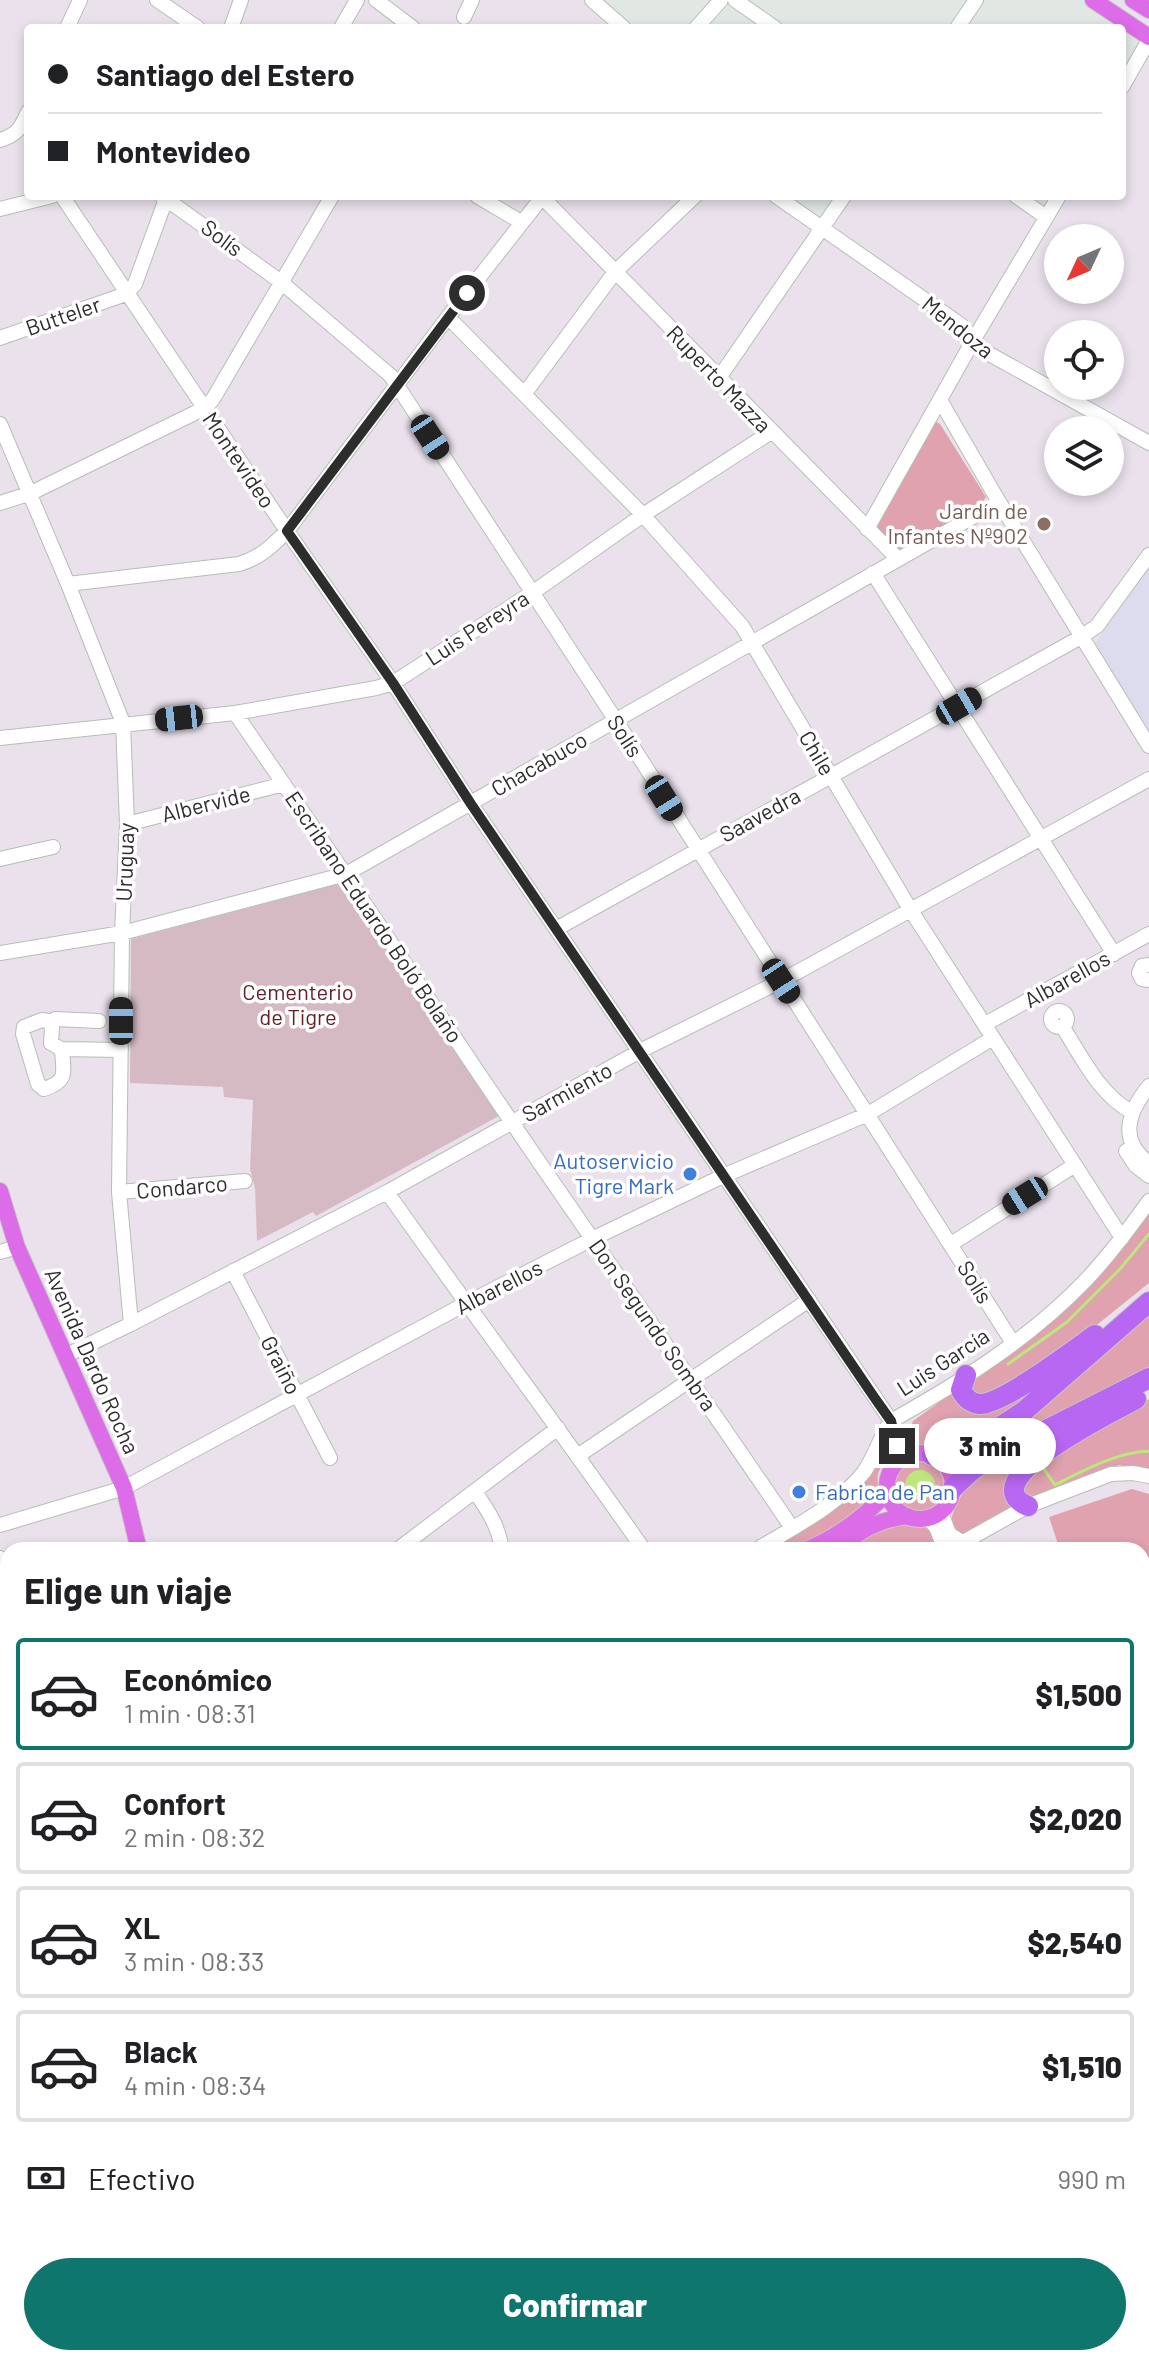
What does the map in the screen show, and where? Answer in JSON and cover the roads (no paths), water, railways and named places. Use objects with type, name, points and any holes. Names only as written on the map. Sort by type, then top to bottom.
[{"type":"highway","points":[[966,1375],[961,1390],[963,1395],[971,1402],[985,1403],[1011,1391],[1070,1353],[1149,1294]]},
{"type":"highway","points":[[925,1454],[966,1449],[1023,1412],[1149,1302]]},
{"type":"highway","points":[[953,1488],[985,1461],[1149,1378]]},
{"type":"highway","points":[[1038,1502],[1019,1502],[1015,1497],[1017,1479],[1029,1464],[1078,1431],[1149,1391]]},
{"type":"main road","points":[[1093,0],[1149,39]]},
{"type":"main road","points":[[1133,0],[1149,10]]},
{"type":"main road","name":"Avenida Dardo Rocha","points":[[0,1191],[17,1247],[124,1488],[137,1542]]},
{"type":"main road","points":[[846,1542],[889,1518],[935,1515],[947,1505],[953,1480],[946,1465],[925,1454],[910,1454],[897,1462],[889,1476],[888,1492],[895,1507],[908,1516]]},
{"type":"main road","points":[[821,1542],[869,1512],[888,1492]]},
{"type":"street","points":[[69,24],[80,0]]},
{"type":"street","points":[[157,0],[192,24]]},
{"type":"street","points":[[232,24],[241,0]]},
{"type":"street","points":[[343,24],[357,0]]},
{"type":"street","points":[[376,0],[408,24]]},
{"type":"street","points":[[464,17],[472,0]]},
{"type":"street","points":[[592,0],[619,24]]},
{"type":"street","points":[[700,24],[721,0]]},
{"type":"street","points":[[735,0],[769,24]]},
{"type":"street","points":[[960,24],[976,0]]},
{"type":"street","points":[[1126,80],[1149,39]]},
{"type":"street","points":[[0,140],[13,136],[24,120]]},
{"type":"street","points":[[0,209],[36,200]]},
{"type":"street","name":"Montevideo","points":[[65,200],[891,1421],[904,1439],[925,1454]]},
{"type":"street","points":[[126,294],[135,284],[164,200]]},
{"type":"street","name":"Solís","points":[[169,200],[281,282],[391,376],[615,719],[1013,1343]]},
{"type":"street","points":[[0,503],[31,493],[205,408],[330,200]]},
{"type":"street","points":[[484,200],[521,222]]},
{"type":"street","points":[[68,584],[239,564],[261,555],[287,531],[539,200]]},
{"type":"street","name":"Ruperto Mazza","points":[[546,200],[898,559]]},
{"type":"street","points":[[525,393],[615,272],[691,200]]},
{"type":"street","name":"Mendoza","points":[[782,200],[961,325],[984,351],[1149,443]]},
{"type":"street","points":[[719,378],[841,200]]},
{"type":"street","points":[[1022,200],[1046,217]]},
{"type":"street","points":[[867,529],[1057,200]]},
{"type":"street","name":"Butteler","points":[[0,338],[126,294]]},
{"type":"street","name":"Chile","points":[[448,317],[643,515],[742,626],[910,909],[1122,1238]]},
{"type":"street","points":[[940,400],[1149,746]]},
{"type":"street","name":"Uruguay","points":[[0,424],[31,493],[123,723],[127,824],[122,933],[119,1192],[131,1324]]},
{"type":"street","name":"Luis Pereyra","points":[[0,738],[235,713],[393,683],[771,432]]},
{"type":"street","name":"Chacabuco","points":[[0,953],[122,933],[346,874],[999,502]]},
{"type":"street","name":"Saavedra","points":[[556,929],[1081,637],[1097,626],[1149,555]]},
{"type":"street","points":[[873,573],[1114,954]]},
{"type":"street","name":"Escribano Eduardo Boló Bolaño","points":[[235,713],[512,1123]]},
{"type":"street","name":"Sarmiento","points":[[67,1355],[387,1192],[640,1051],[781,981],[1149,779]]},
{"type":"street","name":"Albervide","points":[[127,824],[284,784]]},
{"type":"street","points":[[0,859],[53,847]]},
{"type":"street","name":"Albarellos","points":[[985,1024],[1149,934]]},
{"type":"street","points":[[1149,965],[1142,966],[1139,973],[1142,979],[1149,980]]},
{"type":"street","points":[[99,1021],[55,1019],[51,1024],[51,1043],[62,1049],[121,1050]]},
{"type":"street","points":[[51,1024],[42,1020],[23,1030],[38,1084],[44,1089],[58,1085],[63,1078],[62,1049]]},
{"type":"street","points":[[1062,1026],[1090,1071],[1128,1110],[1130,1140],[1134,1150],[1149,1163]]},
{"type":"street","name":"Albarellos","points":[[0,1525],[124,1488],[592,1239],[723,1176],[868,1114],[993,1038]]},
{"type":"street","points":[[1149,1086],[1121,1120],[1123,1144],[1136,1166],[1149,1176]]},
{"type":"street","name":"Don Segundo Sombra","points":[[512,1123],[792,1528]]},
{"type":"street","points":[[951,1244],[1075,1165]]},
{"type":"street","name":"Condarco","points":[[119,1192],[245,1181]]},
{"type":"street","points":[[387,1192],[465,1304],[579,1455],[639,1542]]},
{"type":"street","name":"Luis García","points":[[769,1542],[831,1503],[863,1473],[891,1421],[1013,1343],[1068,1298],[1122,1238],[1149,1201]]},
{"type":"street","points":[[0,1252],[17,1247]]},
{"type":"street","name":"Graiño","points":[[233,1271],[330,1458]]},
{"type":"street","points":[[579,1455],[809,1300]]},
{"type":"street","points":[[904,1439],[902,1427],[914,1408]]},
{"type":"street","name":"Montevideo","points":[[891,1421],[897,1462]]},
{"type":"street","points":[[408,1542],[558,1428]]},
{"type":"street","points":[[935,1515],[949,1534],[965,1541],[1038,1502],[1111,1474],[1149,1476]]},
{"type":"street","points":[[475,1492],[491,1513],[501,1542]]},
{"type":"street","points":[[980,1542],[1038,1502]]},
{"type":"street","points":[[935,1515],[943,1542]]},
{"type":"street","points":[[948,1542],[949,1534]]},
{"type":"waterway","points":[[1008,1364],[1067,1322],[1120,1269],[1149,1234]]},
{"type":"waterway","points":[[1044,1469],[1055,1485],[1112,1459],[1149,1451]]},
{"type":"place","name":"Jardín de Infantes Nº902","points":[[1044,524]]},
{"type":"place","name":"Autoservicio Tigre Mark","points":[[690,1174]]},
{"type":"place","name":"Fabrica de Pan","points":[[799,1492]]},
{"type":"park label","name":"Cementerio de Tigre","points":[[298,1004]]}]
